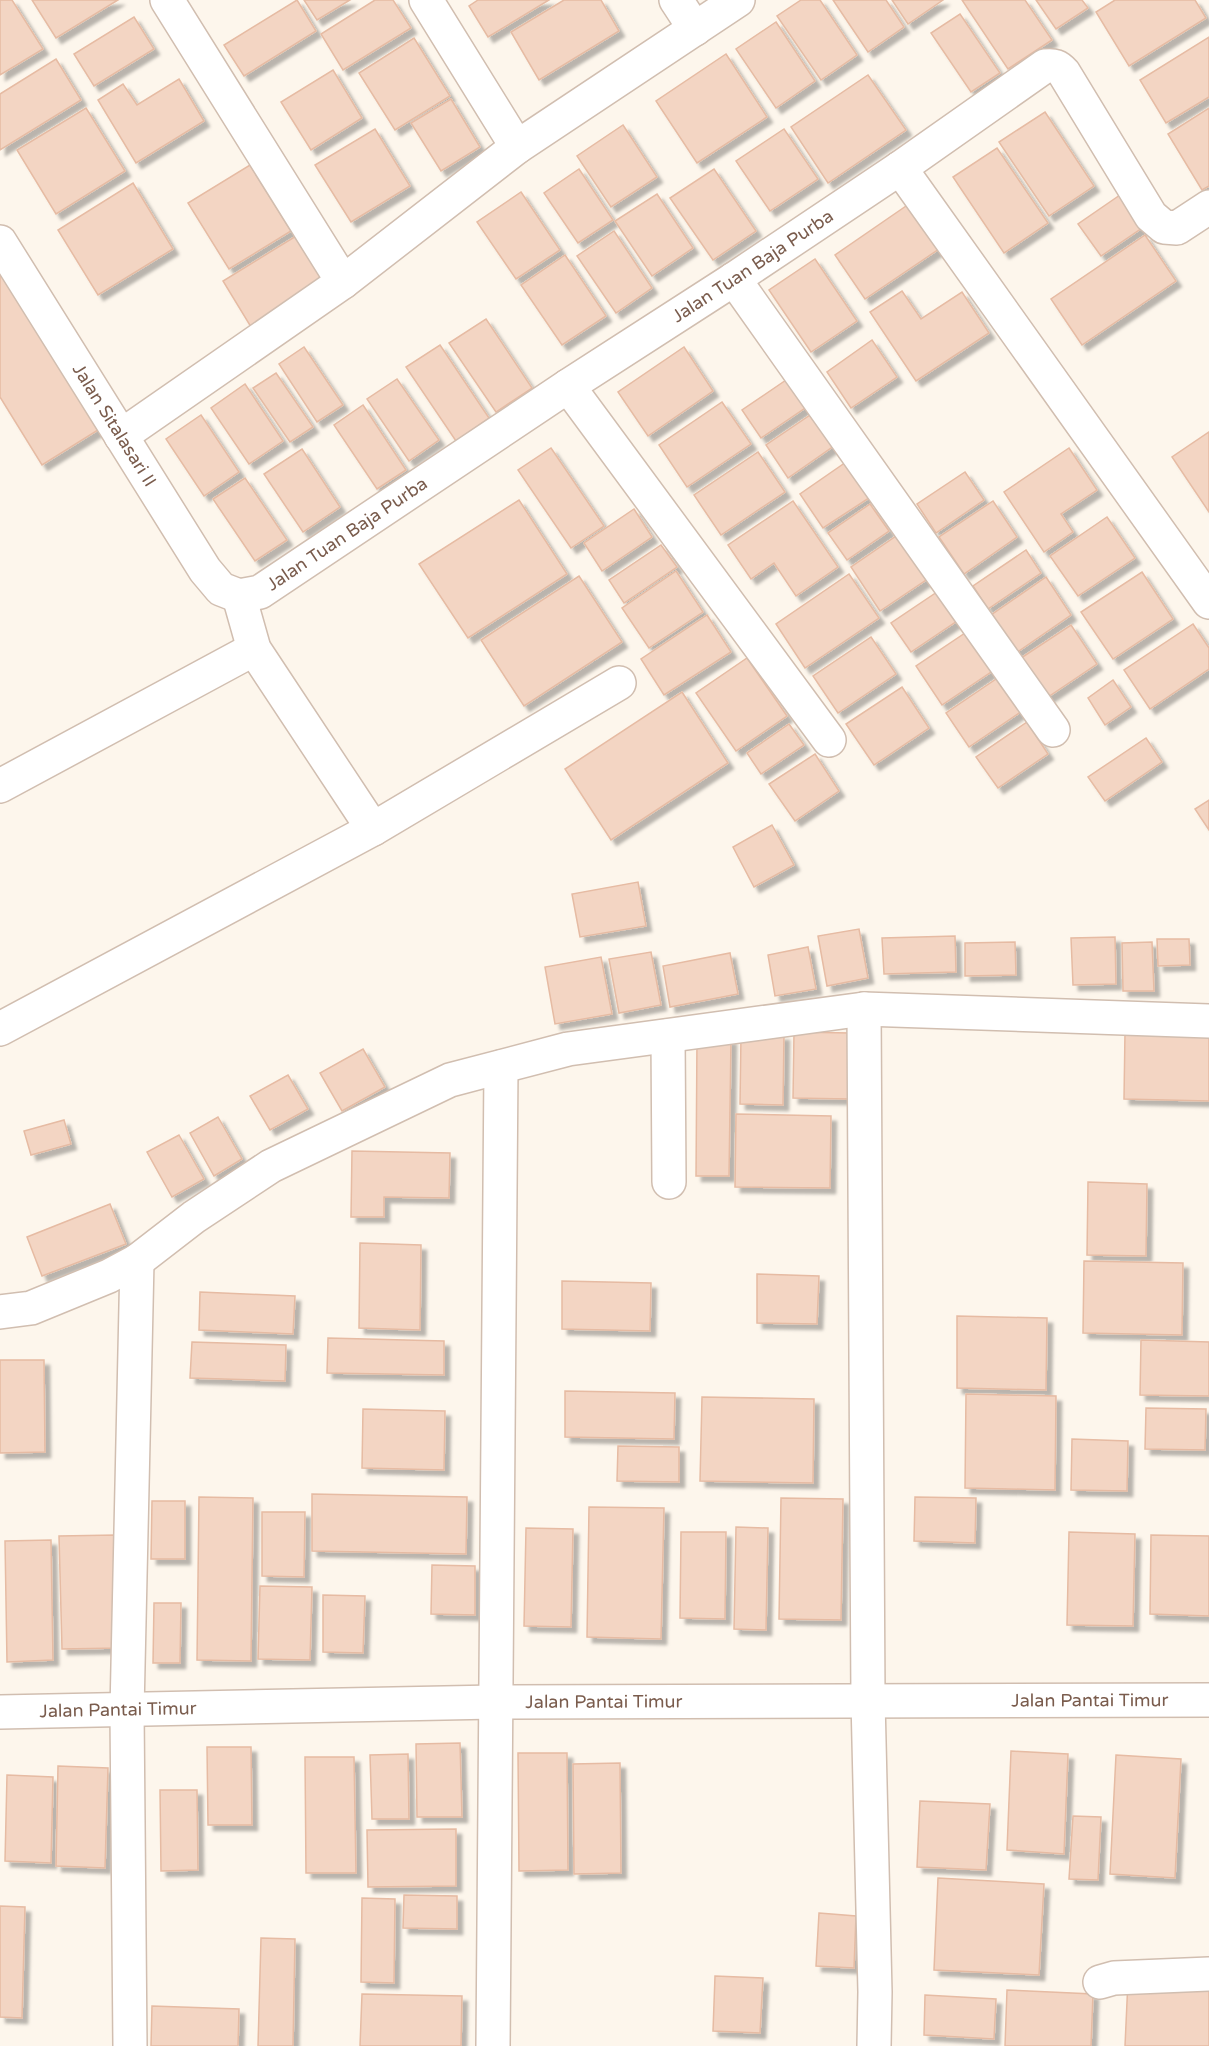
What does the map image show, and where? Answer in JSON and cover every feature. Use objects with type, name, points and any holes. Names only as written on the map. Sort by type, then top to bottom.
[{"type":"street","points":[[168,0],[343,282]]},
{"type":"street","points":[[426,0],[517,147]]},
{"type":"street","points":[[676,0],[695,29]]},
{"type":"street","points":[[121,436],[343,282],[517,147],[738,0]]},
{"type":"street","name":"Jalan Tuan Baja Purba","points":[[239,596],[260,592],[900,168],[1037,70],[1053,65],[1060,67],[1151,216],[1164,227],[1177,228],[1209,207]]},
{"type":"street","points":[[900,168],[1209,602]]},
{"type":"street","name":"Jalan Sitalasari II","points":[[0,242],[205,570],[221,589],[239,596]]},
{"type":"street","points":[[734,279],[1053,730]]},
{"type":"street","points":[[568,386],[829,740]]},
{"type":"street","points":[[239,596],[254,649],[373,829]]},
{"type":"street","points":[[0,786],[254,649]]},
{"type":"street","points":[[0,1029],[373,829],[619,683]]},
{"type":"street","points":[[0,1312],[31,1308],[109,1276],[137,1261],[194,1217],[271,1166],[450,1080],[568,1049],[864,1009],[1209,1021]]},
{"type":"street","points":[[864,1009],[868,1701],[876,1992],[874,2046]]},
{"type":"street","points":[[668,1036],[669,1182]]},
{"type":"street","points":[[492,2046],[501,1067]]},
{"type":"street","points":[[130,2046],[127,1711],[137,1261]]},
{"type":"street","name":"Jalan Pantai Timur","points":[[0,1712],[495,1702],[1209,1700]]},
{"type":"street","points":[[1100,1982],[1114,1978],[1209,1974]]},
{"type":"building","points":[[0,0],[12,0],[43,49],[0,75]]},
{"type":"building","points":[[32,0],[118,0],[56,38]]},
{"type":"building","points":[[297,0],[316,31],[244,76],[224,45]]},
{"type":"building","points":[[304,0],[350,0],[317,20]]},
{"type":"building","points":[[375,0],[393,0],[411,28],[343,70],[321,34]]},
{"type":"building","points":[[478,0],[549,0],[488,37],[469,6]]},
{"type":"building","points":[[564,0],[601,0],[619,31],[539,80],[511,32]]},
{"type":"building","points":[[801,0],[820,0],[857,55],[821,80],[777,16]]},
{"type":"building","points":[[833,0],[886,0],[904,27],[868,52]]},
{"type":"building","points":[[892,0],[943,0],[908,24]]},
{"type":"building","points":[[962,0],[1025,0],[1052,40],[1008,69]]},
{"type":"building","points":[[1036,0],[1082,0],[1088,8],[1056,29]]},
{"type":"building","points":[[1115,0],[1195,0],[1206,18],[1129,66],[1096,12]]},
{"type":"building","points":[[960,14],[1000,73],[971,92],[931,33]]},
{"type":"building","points":[[134,17],[154,49],[94,86],[74,54]]},
{"type":"building","points":[[776,22],[815,81],[776,108],[736,49]]},
{"type":"building","points":[[1209,37],[1209,97],[1166,123],[1140,80]]},
{"type":"building","points":[[414,38],[450,96],[395,130],[359,73]]},
{"type":"building","points":[[726,54],[767,117],[697,163],[656,101]]},
{"type":"building","points":[[56,59],[81,100],[0,150],[0,94]]},
{"type":"building","points":[[333,70],[362,118],[311,150],[281,102]]},
{"type":"building","points":[[868,75],[906,130],[828,183],[791,127]]},
{"type":"building","points":[[179,79],[204,121],[136,163],[98,100],[123,84],[137,105]]},
{"type":"building","points":[[451,99],[480,147],[441,171],[411,123]]},
{"type":"building","points":[[86,108],[125,171],[56,214],[17,150]]},
{"type":"building","points":[[1209,108],[1209,186],[1202,190],[1168,134]]},
{"type":"building","points":[[1045,112],[1094,186],[1049,216],[999,142]]},
{"type":"building","points":[[623,125],[657,177],[611,207],[577,156]]},
{"type":"building","points":[[375,129],[410,186],[351,222],[315,165]]},
{"type":"building","points":[[784,129],[818,179],[770,211],[736,161]]},
{"type":"building","points":[[997,148],[1048,223],[1004,253],[953,177]]},
{"type":"building","points":[[250,165],[291,231],[229,269],[188,203]]},
{"type":"building","points":[[579,169],[613,220],[578,243],[544,193]]},
{"type":"building","points":[[714,169],[756,231],[713,260],[670,198]]},
{"type":"building","points":[[133,183],[173,249],[98,295],[58,230]]},
{"type":"building","points":[[521,192],[560,250],[516,279],[477,222]]},
{"type":"building","points":[[657,194],[693,248],[652,276],[615,221]]},
{"type":"building","points":[[1120,195],[1142,228],[1101,256],[1078,224]]},
{"type":"building","points":[[909,204],[939,249],[865,299],[835,255]]},
{"type":"building","points":[[614,231],[652,288],[616,313],[577,256]]},
{"type":"building","points":[[301,233],[329,279],[251,327],[223,281]]},
{"type":"building","points":[[1145,235],[1176,281],[1082,345],[1051,299]]},
{"type":"building","points":[[565,255],[606,316],[562,345],[521,285]]},
{"type":"building","points":[[815,259],[857,321],[811,352],[769,290]]},
{"type":"building","points":[[0,271],[98,430],[42,465],[0,397]]},
{"type":"building","points":[[902,291],[921,319],[962,292],[989,333],[916,381],[870,312]]},
{"type":"building","points":[[486,319],[532,388],[496,412],[449,343]]},
{"type":"building","points":[[872,340],[897,377],[851,408],[827,372]]},
{"type":"building","points":[[440,345],[489,418],[456,441],[406,367]]},
{"type":"building","points":[[304,347],[343,405],[317,422],[279,364]]},
{"type":"building","points":[[684,347],[713,391],[648,436],[618,392]]},
{"type":"building","points":[[276,373],[313,427],[290,442],[253,388]]},
{"type":"building","points":[[792,376],[811,404],[761,438],[742,410]]},
{"type":"building","points":[[397,379],[439,440],[409,461],[367,399]]},
{"type":"building","points":[[245,384],[283,441],[249,464],[211,408]]},
{"type":"building","points":[[722,402],[751,444],[687,487],[659,445]]},
{"type":"building","points":[[363,405],[406,470],[377,489],[334,425]]},
{"type":"building","points":[[819,409],[841,441],[788,478],[766,445]]},
{"type":"building","points":[[201,415],[239,472],[204,496],[166,439]]},
{"type":"building","points":[[1209,432],[1209,512],[1172,457]]},
{"type":"building","points":[[551,448],[604,526],[571,548],[518,470]]},
{"type":"building","points":[[1069,448],[1097,490],[1061,514],[1073,532],[1044,552],[1004,492]]},
{"type":"building","points":[[302,449],[340,507],[303,532],[264,474]]},
{"type":"building","points":[[758,452],[785,492],[721,535],[694,495]]},
{"type":"building","points":[[849,460],[872,496],[823,528],[800,494]]},
{"type":"building","points":[[965,472],[984,500],[936,533],[917,504]]},
{"type":"building","points":[[245,478],[287,540],[255,561],[213,499]]},
{"type":"building","points":[[519,500],[567,574],[468,638],[419,564]]},
{"type":"building","points":[[793,501],[838,567],[796,596],[774,563],[751,579],[728,545]]},
{"type":"building","points":[[993,501],[1017,537],[964,574],[939,537]]},
{"type":"building","points":[[870,504],[889,531],[847,560],[828,533]]},
{"type":"building","points":[[634,509],[652,537],[602,571],[584,543]]},
{"type":"building","points":[[1107,517],[1135,558],[1078,596],[1050,556]]},
{"type":"building","points":[[902,532],[932,576],[880,611],[851,567]]},
{"type":"building","points":[[661,545],[677,567],[624,603],[609,580]]},
{"type":"building","points":[[1026,550],[1041,573],[988,609],[973,586]]},
{"type":"building","points":[[676,571],[703,612],[649,648],[622,608]]},
{"type":"building","points":[[1142,572],[1173,619],[1113,659],[1081,612]]},
{"type":"building","points":[[849,574],[879,618],[805,668],[776,624]]},
{"type":"building","points":[[579,576],[622,642],[524,706],[481,640]]},
{"type":"building","points":[[1046,577],[1071,615],[1016,653],[991,615]]},
{"type":"building","points":[[940,590],[960,619],[911,652],[891,623]]},
{"type":"building","points":[[707,615],[731,652],[664,695],[641,659]]},
{"type":"building","points":[[1193,624],[1209,648],[1209,669],[1150,709],[1124,670]]},
{"type":"building","points":[[1071,625],[1097,664],[1045,699],[1018,660]]},
{"type":"building","points":[[971,629],[997,668],[942,705],[916,666]]},
{"type":"building","points":[[871,637],[896,674],[838,713],[813,676]]},
{"type":"building","points":[[747,658],[787,716],[736,751],[696,693]]},
{"type":"building","points":[[1005,673],[1028,707],[969,747],[946,713]]},
{"type":"building","points":[[1113,680],[1131,707],[1105,725],[1088,698]]},
{"type":"building","points":[[902,687],[929,728],[874,765],[846,724]]},
{"type":"building","points":[[682,692],[728,763],[611,840],[565,769]]},
{"type":"building","points":[[1027,722],[1048,754],[998,788],[976,757]]},
{"type":"building","points":[[789,724],[804,745],[761,774],[747,753]]},
{"type":"building","points":[[1146,738],[1162,762],[1105,801],[1088,777]]},
{"type":"building","points":[[815,754],[839,791],[795,821],[769,784]]},
{"type":"building","points":[[1209,800],[1209,830],[1195,809]]},
{"type":"building","points":[[772,825],[794,865],[754,887],[733,847]]},
{"type":"building","points":[[638,882],[646,926],[580,937],[572,894]]},
{"type":"building","points":[[859,929],[868,978],[827,986],[818,936]]},
{"type":"building","points":[[955,936],[956,972],[884,974],[882,938]]},
{"type":"building","points":[[1115,937],[1116,984],[1073,985],[1071,938]]},
{"type":"building","points":[[1157,939],[1189,939],[1190,965],[1158,966]]},
{"type":"building","points":[[1015,942],[1016,975],[965,976],[965,943]]},
{"type":"building","points":[[1152,942],[1154,991],[1123,991],[1122,943]]},
{"type":"building","points":[[808,947],[816,989],[775,996],[768,955]]},
{"type":"building","points":[[651,952],[661,1005],[619,1013],[609,959]]},
{"type":"building","points":[[730,953],[738,994],[670,1007],[663,966]]},
{"type":"building","points":[[601,957],[612,1014],[555,1024],[545,967]]},
{"type":"building","points":[[794,1032],[850,1033],[849,1099],[793,1098]]},
{"type":"building","points":[[1125,1032],[1209,1034],[1209,1101],[1124,1099]]},
{"type":"building","points":[[741,1035],[784,1035],[783,1105],[740,1104]]},
{"type":"building","points":[[697,1038],[731,1039],[729,1176],[696,1176]]},
{"type":"building","points":[[363,1049],[385,1087],[342,1111],[320,1073]]},
{"type":"building","points":[[288,1075],[308,1109],[270,1130],[250,1096]]},
{"type":"building","points":[[736,1114],[831,1116],[830,1188],[735,1187]]},
{"type":"building","points":[[218,1117],[242,1159],[214,1176],[190,1133]]},
{"type":"building","points":[[64,1120],[71,1144],[31,1155],[24,1131]]},
{"type":"building","points":[[179,1135],[204,1179],[172,1197],[147,1152]]},
{"type":"building","points":[[352,1151],[450,1153],[449,1198],[384,1197],[384,1217],[351,1217]]},
{"type":"building","points":[[1088,1182],[1147,1184],[1146,1256],[1087,1255]]},
{"type":"building","points":[[110,1204],[126,1244],[42,1276],[27,1237]]},
{"type":"building","points":[[360,1243],[421,1245],[420,1330],[359,1328]]},
{"type":"building","points":[[1084,1261],[1183,1263],[1182,1335],[1083,1333]]},
{"type":"building","points":[[757,1274],[819,1276],[817,1324],[757,1323]]},
{"type":"building","points":[[562,1281],[651,1283],[650,1331],[562,1329]]},
{"type":"building","points":[[200,1292],[295,1296],[293,1334],[199,1330]]},
{"type":"building","points":[[957,1316],[1047,1318],[1046,1390],[957,1388]]},
{"type":"building","points":[[328,1338],[444,1341],[444,1375],[327,1373]]},
{"type":"building","points":[[1141,1340],[1209,1342],[1209,1396],[1140,1395]]},
{"type":"building","points":[[192,1342],[286,1345],[285,1381],[190,1378]]},
{"type":"building","points":[[0,1360],[44,1360],[45,1452],[0,1453]]},
{"type":"building","points":[[565,1391],[675,1393],[674,1439],[565,1437]]},
{"type":"building","points":[[966,1394],[1056,1396],[1055,1490],[965,1488]]},
{"type":"building","points":[[702,1397],[814,1399],[813,1483],[700,1481]]},
{"type":"building","points":[[1146,1408],[1206,1409],[1205,1450],[1145,1449]]},
{"type":"building","points":[[363,1409],[445,1411],[444,1470],[362,1468]]},
{"type":"building","points":[[1072,1439],[1128,1441],[1127,1491],[1071,1490]]},
{"type":"building","points":[[618,1446],[679,1447],[679,1482],[617,1481]]},
{"type":"building","points":[[312,1494],[467,1497],[466,1554],[312,1551]]},
{"type":"building","points":[[199,1497],[253,1498],[251,1661],[197,1660]]},
{"type":"building","points":[[915,1497],[976,1498],[975,1543],[914,1541]]},
{"type":"building","points":[[781,1498],[843,1499],[841,1620],[779,1619]]},
{"type":"building","points":[[152,1501],[185,1501],[185,1559],[151,1559]]},
{"type":"building","points":[[589,1507],[664,1508],[661,1639],[587,1637]]},
{"type":"building","points":[[262,1512],[305,1512],[304,1577],[262,1576]]},
{"type":"building","points":[[736,1527],[768,1528],[766,1630],[734,1629]]},
{"type":"building","points":[[526,1528],[573,1529],[571,1627],[524,1626]]},
{"type":"building","points":[[681,1532],[726,1532],[725,1619],[680,1618]]},
{"type":"building","points":[[1069,1532],[1135,1534],[1133,1626],[1067,1625]]},
{"type":"building","points":[[116,1535],[119,1648],[62,1649],[59,1536]]},
{"type":"building","points":[[1151,1535],[1209,1536],[1209,1616],[1150,1614]]},
{"type":"building","points":[[51,1540],[53,1660],[7,1662],[5,1541]]},
{"type":"building","points":[[432,1565],[475,1566],[475,1615],[431,1614]]},
{"type":"building","points":[[260,1586],[312,1587],[310,1660],[258,1659]]},
{"type":"building","points":[[323,1595],[365,1596],[363,1653],[323,1652]]},
{"type":"building","points":[[154,1603],[181,1603],[180,1663],[153,1663]]},
{"type":"building","points":[[460,1743],[462,1817],[417,1817],[416,1744]]},
{"type":"building","points":[[207,1747],[251,1747],[252,1825],[208,1825]]},
{"type":"building","points":[[1011,1751],[1068,1754],[1064,1854],[1007,1850]]},
{"type":"building","points":[[518,1753],[567,1753],[568,1870],[519,1871]]},
{"type":"building","points":[[408,1754],[409,1819],[372,1819],[370,1755]]},
{"type":"building","points":[[1116,1755],[1181,1759],[1175,1878],[1110,1874]]},
{"type":"building","points":[[305,1757],[354,1757],[356,1873],[306,1873]]},
{"type":"building","points":[[620,1763],[621,1873],[574,1874],[573,1764]]},
{"type":"building","points":[[58,1766],[108,1768],[105,1868],[56,1866]]},
{"type":"building","points":[[7,1775],[53,1777],[51,1863],[5,1861]]},
{"type":"building","points":[[160,1790],[197,1790],[198,1870],[161,1871]]},
{"type":"building","points":[[920,1801],[990,1804],[986,1870],[917,1867]]},
{"type":"building","points":[[1073,1816],[1101,1817],[1098,1880],[1069,1879]]},
{"type":"building","points":[[456,1829],[456,1886],[368,1887],[367,1830]]},
{"type":"building","points":[[938,1878],[1044,1884],[1039,1975],[934,1970]]},
{"type":"building","points":[[404,1895],[457,1896],[457,1929],[403,1928]]},
{"type":"building","points":[[362,1898],[395,1899],[394,1983],[361,1982]]},
{"type":"building","points":[[0,1906],[25,1907],[22,2018],[0,2017]]},
{"type":"building","points":[[819,1913],[856,1916],[854,1968],[816,1966]]},
{"type":"building","points":[[261,1938],[295,1939],[293,2046],[258,2046]]},
{"type":"building","points":[[715,1976],[763,1978],[760,2033],[713,2031]]},
{"type":"building","points":[[1128,1980],[1209,1985],[1209,2046],[1125,2046]]},
{"type":"building","points":[[1007,1990],[1093,1994],[1091,2046],[1005,2046]]},
{"type":"building","points":[[362,1994],[462,1996],[461,2046],[360,2046]]},
{"type":"building","points":[[925,1995],[996,1999],[994,2039],[924,2035]]},
{"type":"building","points":[[152,2006],[239,2009],[238,2046],[151,2046]]}]
